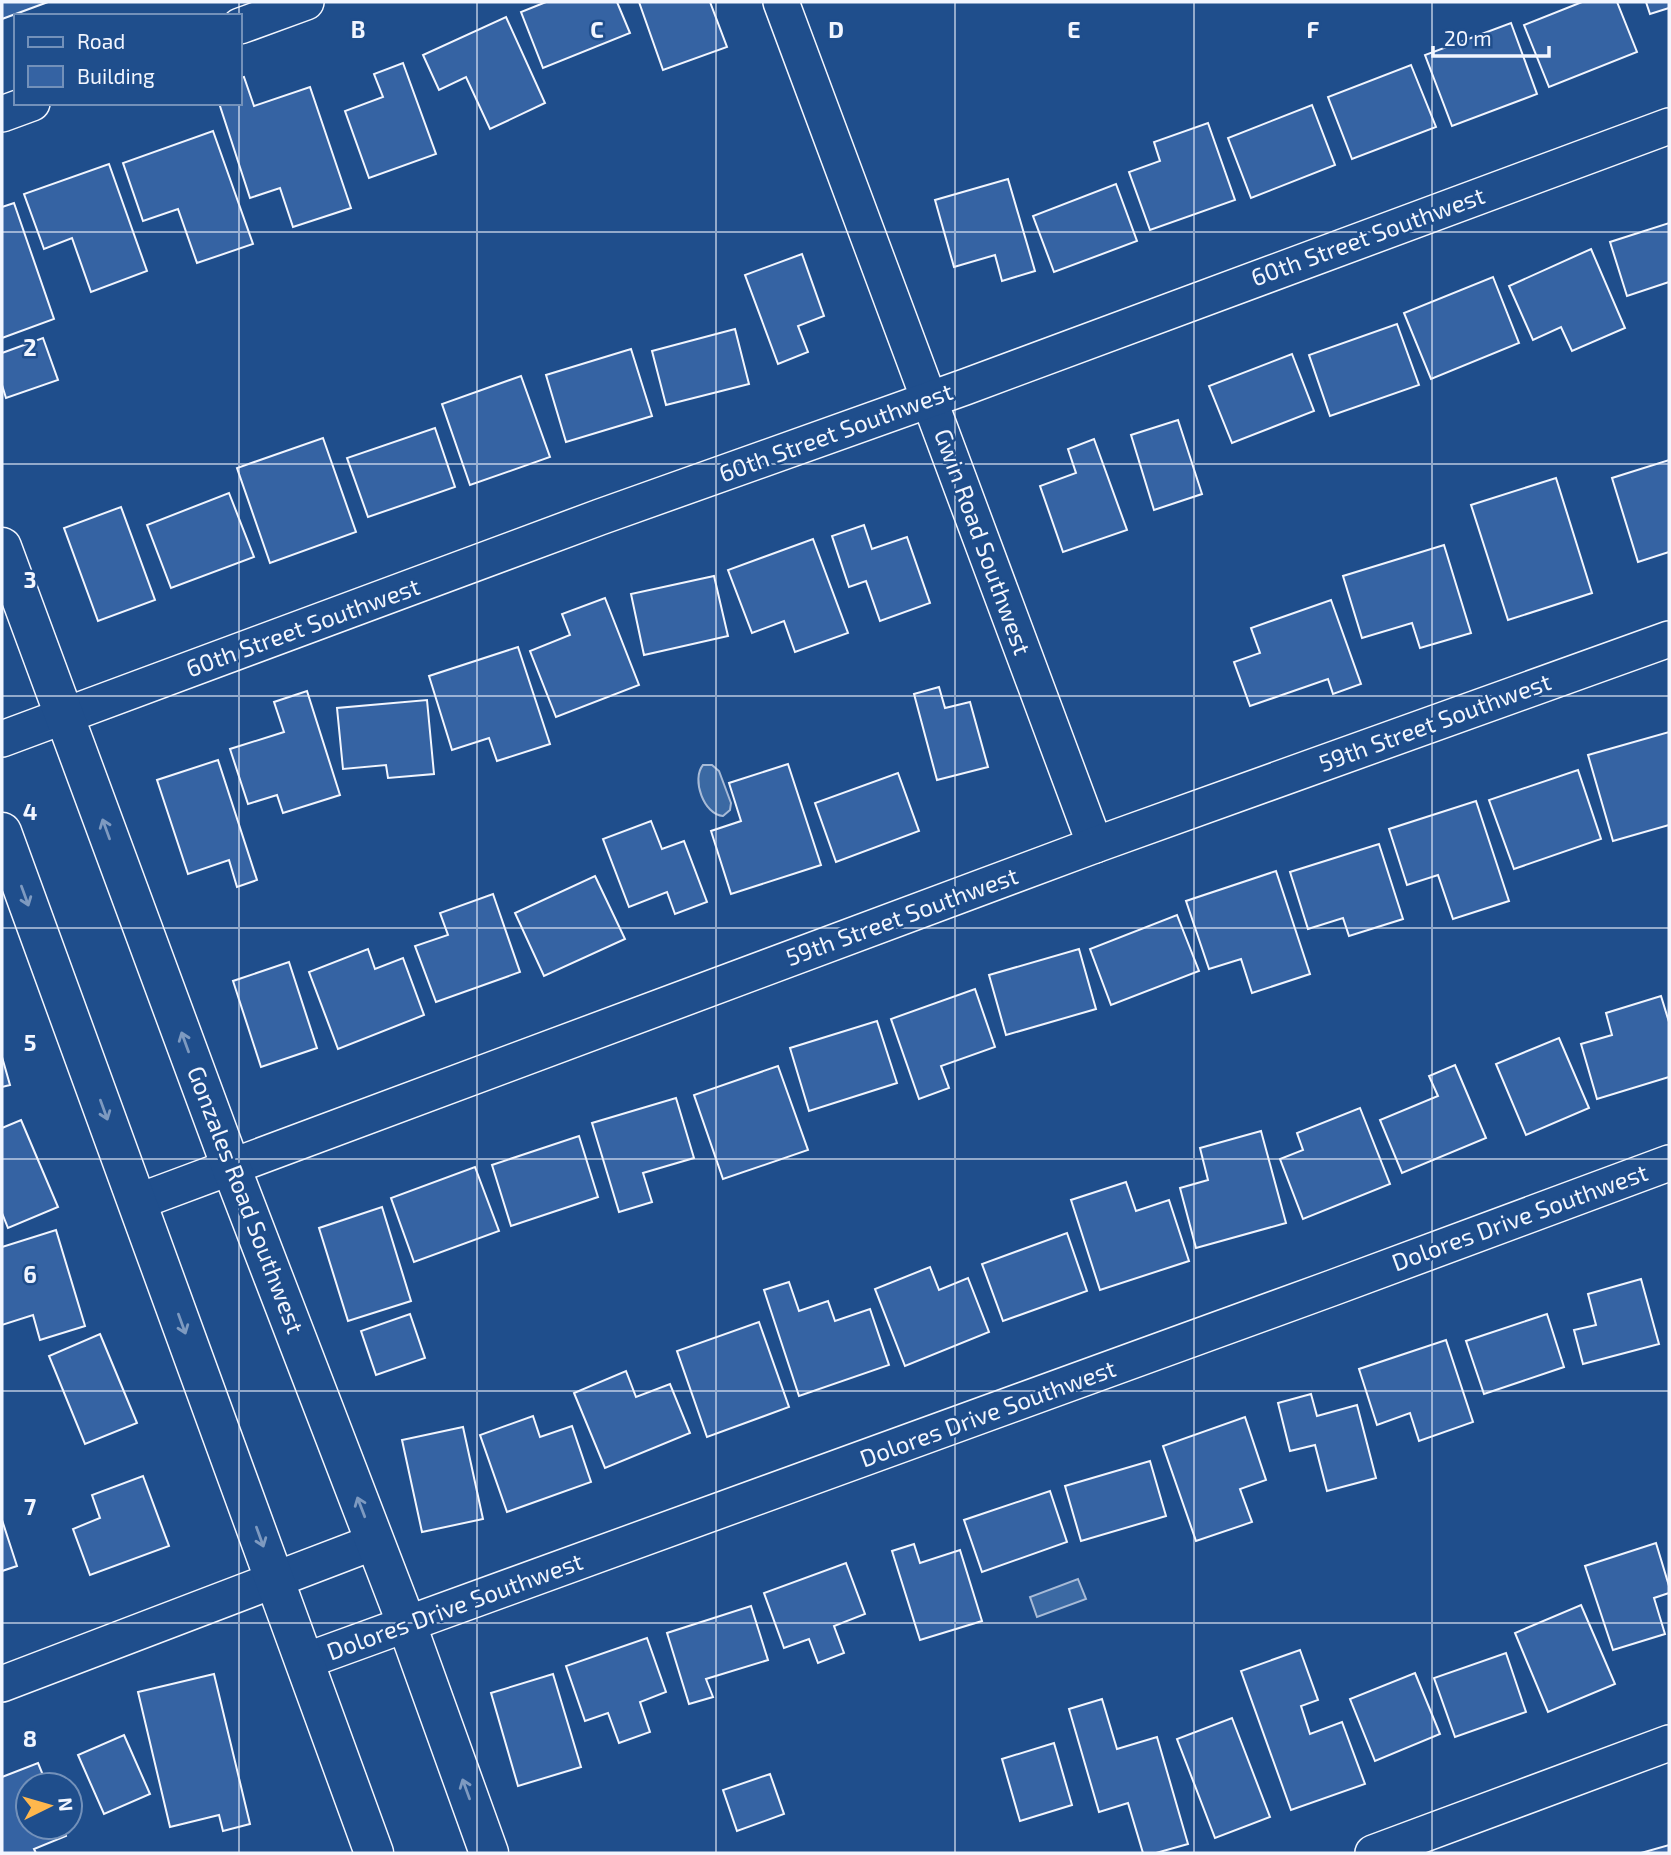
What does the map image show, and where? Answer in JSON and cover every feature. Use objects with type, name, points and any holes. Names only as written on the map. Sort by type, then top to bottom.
[{"type":"street","points":[[242,25],[306,2]]},
{"type":"street","name":"Gwin Road Southwest","points":[[781,2],[1095,845]]},
{"type":"street","points":[[2,114],[27,105]]},
{"type":"street","name":"60th Street Southwest","points":[[2,739],[587,522],[930,400],[1669,125]]},
{"type":"street","name":"Gonzales Road Southwest","points":[[2,547],[231,1167],[407,1625],[489,1853]]},
{"type":"street","name":"59th Street Southwest","points":[[137,1202],[1095,845],[1669,639]]},
{"type":"street","points":[[2,832],[374,1853]]},
{"type":"street","name":"Dolores Drive Southwest","points":[[305,1661],[1669,1163]]},
{"type":"street","points":[[2,1684],[374,1542]]},
{"type":"street","points":[[1373,1853],[1669,1743]]},
{"type":"water","points":[[703,765],[712,765],[719,771],[731,803],[730,810],[723,816],[710,810],[701,795],[698,779]]},
{"type":"water","points":[[1078,1579],[1086,1599],[1037,1617],[1030,1597]]},
{"type":"building","points":[[2,2],[48,2],[14,14],[2,19]]},
{"type":"building","points":[[546,2],[617,2],[630,33],[543,68],[521,12]]},
{"type":"building","points":[[639,2],[710,2],[727,47],[663,70]]},
{"type":"building","points":[[1582,2],[1617,2],[1637,52],[1549,87],[1524,25]]},
{"type":"building","points":[[1646,2],[1669,2],[1669,8],[1650,14]]},
{"type":"building","points":[[506,17],[545,103],[490,129],[466,77],[439,90],[423,55]]},
{"type":"building","points":[[1511,23],[1537,94],[1452,126],[1425,55]]},
{"type":"building","points":[[403,63],[436,154],[369,178],[345,111],[383,97],[374,74]]},
{"type":"building","points":[[1411,65],[1436,127],[1352,159],[1328,97]]},
{"type":"building","points":[[242,78],[254,106],[310,87],[351,208],[293,227],[280,188],[250,198],[220,105],[242,105]]},
{"type":"building","points":[[1312,105],[1335,165],[1251,198],[1228,138]]},
{"type":"building","points":[[1208,123],[1235,200],[1150,230],[1129,172],[1160,161],[1154,142]]},
{"type":"building","points":[[213,131],[253,244],[197,263],[178,209],[143,221],[123,163]]},
{"type":"building","points":[[109,164],[147,271],[91,292],[72,238],[44,249],[24,194]]},
{"type":"building","points":[[1008,179],[1035,271],[1002,281],[995,255],[954,267],[935,200]]},
{"type":"building","points":[[1116,184],[1137,241],[1054,272],[1033,216]]},
{"type":"building","points":[[14,203],[54,319],[2,338],[2,207]]},
{"type":"building","points":[[1669,223],[1669,282],[1627,296],[1610,242]]},
{"type":"building","points":[[1591,249],[1625,328],[1572,351],[1561,327],[1533,340],[1509,286]]},
{"type":"building","points":[[802,254],[824,316],[798,326],[808,352],[778,364],[745,275]]},
{"type":"building","points":[[1493,277],[1519,343],[1431,379],[1404,313]]},
{"type":"building","points":[[1397,324],[1419,385],[1330,416],[1309,355]]},
{"type":"building","points":[[735,329],[749,384],[666,405],[652,351]]},
{"type":"building","points":[[43,338],[58,380],[6,398],[2,385],[2,353]]},
{"type":"building","points":[[631,349],[652,416],[566,442],[546,375]]},
{"type":"building","points":[[1292,354],[1314,411],[1232,443],[1209,386]]},
{"type":"building","points":[[521,376],[550,457],[470,485],[442,404]]},
{"type":"building","points":[[1178,420],[1202,494],[1154,510],[1131,435]]},
{"type":"building","points":[[435,428],[455,487],[368,517],[347,458]]},
{"type":"building","points":[[323,438],[356,532],[270,563],[237,468]]},
{"type":"building","points":[[1094,439],[1127,530],[1063,552],[1040,486],[1076,473],[1068,449]]},
{"type":"building","points":[[1669,460],[1669,552],[1638,562],[1612,478]]},
{"type":"building","points":[[1556,478],[1592,593],[1508,620],[1471,505]]},
{"type":"building","points":[[229,493],[254,557],[171,588],[147,525]]},
{"type":"building","points":[[121,507],[155,600],[98,621],[64,528]]},
{"type":"building","points":[[864,525],[872,549],[907,537],[930,603],[880,621],[866,581],[849,587],[832,536]]},
{"type":"building","points":[[813,539],[848,633],[795,652],[784,621],[752,633],[728,570]]},
{"type":"building","points":[[1444,545],[1471,633],[1420,648],[1412,623],[1362,638],[1343,576]]},
{"type":"building","points":[[714,576],[728,636],[644,655],[631,594]]},
{"type":"building","points":[[605,598],[639,685],[556,717],[530,651],[570,635],[562,614]]},
{"type":"building","points":[[1331,600],[1361,684],[1333,694],[1328,679],[1250,706],[1234,662],[1260,653],[1251,628]]},
{"type":"building","points":[[518,647],[550,744],[497,761],[489,738],[452,750],[429,676]]},
{"type":"building","points":[[939,687],[945,708],[970,702],[988,767],[937,780],[914,694]]},
{"type":"building","points":[[307,691],[340,795],[283,813],[277,795],[248,804],[230,749],[284,732],[274,702]]},
{"type":"building","points":[[427,700],[434,774],[388,778],[386,765],[343,769],[337,708]]},
{"type":"building","points":[[1669,732],[1669,825],[1613,841],[1588,755]]},
{"type":"building","points":[[218,760],[257,880],[237,887],[229,860],[188,874],[157,780]]},
{"type":"building","points":[[788,764],[821,865],[731,894],[711,831],[741,821],[729,783]]},
{"type":"building","points":[[1578,770],[1601,839],[1514,869],[1489,800]]},
{"type":"building","points":[[898,773],[919,831],[836,862],[815,803]]},
{"type":"building","points":[[1476,801],[1509,901],[1453,919],[1438,875],[1407,885],[1389,829]]},
{"type":"building","points":[[651,821],[662,849],[684,841],[707,902],[675,914],[667,892],[629,907],[603,839]]},
{"type":"building","points":[[1379,844],[1403,919],[1349,936],[1343,918],[1308,929],[1290,872]]},
{"type":"building","points":[[1276,871],[1310,974],[1252,993],[1241,959],[1209,969],[1186,901]]},
{"type":"building","points":[[595,876],[625,939],[544,976],[515,913]]},
{"type":"building","points":[[493,894],[520,972],[436,1002],[415,946],[448,935],[440,913]]},
{"type":"building","points":[[1177,915],[1199,971],[1111,1005],[1090,949]]},
{"type":"building","points":[[368,949],[375,969],[403,958],[424,1015],[338,1049],[309,972]]},
{"type":"building","points":[[1079,949],[1096,1009],[1006,1035],[989,975]]},
{"type":"building","points":[[289,962],[317,1048],[261,1067],[233,981]]},
{"type":"building","points":[[975,989],[995,1047],[941,1066],[949,1088],[919,1099],[891,1019]]},
{"type":"building","points":[[1661,996],[1669,1022],[1669,1077],[1597,1099],[1581,1044],[1612,1035],[1606,1013]]},
{"type":"building","points":[[877,1021],[897,1083],[809,1111],[790,1048]]},
{"type":"building","points":[[1559,1038],[1589,1108],[1526,1135],[1496,1064]]},
{"type":"building","points":[[2,1057],[10,1085],[2,1087]]},
{"type":"building","points":[[1455,1065],[1486,1138],[1402,1173],[1380,1120],[1438,1096],[1429,1076]]},
{"type":"building","points":[[778,1066],[808,1150],[723,1179],[694,1095]]},
{"type":"building","points":[[676,1098],[694,1158],[643,1173],[652,1202],[619,1212],[592,1123]]},
{"type":"building","points":[[1360,1108],[1390,1184],[1303,1219],[1280,1159],[1303,1150],[1297,1133]]},
{"type":"building","points":[[21,1120],[58,1207],[8,1228],[2,1213],[2,1128]]},
{"type":"building","points":[[1261,1131],[1286,1223],[1196,1248],[1180,1188],[1208,1180],[1200,1148]]},
{"type":"building","points":[[579,1136],[598,1197],[511,1226],[492,1165]]},
{"type":"building","points":[[475,1167],[499,1231],[414,1262],[391,1198]]},
{"type":"building","points":[[1126,1182],[1136,1211],[1169,1200],[1189,1261],[1100,1290],[1071,1200]]},
{"type":"building","points":[[382,1207],[411,1301],[348,1321],[319,1228]]},
{"type":"building","points":[[56,1230],[85,1326],[40,1340],[33,1315],[2,1325],[2,1247]]},
{"type":"building","points":[[1067,1233],[1087,1291],[1003,1321],[982,1264]]},
{"type":"building","points":[[930,1267],[939,1290],[968,1278],[989,1332],[905,1366],[875,1289]]},
{"type":"building","points":[[1641,1279],[1659,1344],[1583,1364],[1574,1330],[1596,1325],[1588,1294]]},
{"type":"building","points":[[789,1282],[799,1311],[828,1301],[835,1321],[870,1309],[889,1365],[799,1396],[764,1290]]},
{"type":"building","points":[[410,1314],[425,1358],[376,1375],[361,1331]]},
{"type":"building","points":[[1547,1314],[1564,1367],[1484,1394],[1466,1341]]},
{"type":"building","points":[[759,1322],[789,1407],[707,1437],[677,1351]]},
{"type":"building","points":[[100,1334],[137,1423],[85,1444],[49,1356]]},
{"type":"building","points":[[1446,1340],[1473,1422],[1419,1441],[1410,1413],[1377,1425],[1359,1369]]},
{"type":"building","points":[[626,1371],[636,1397],[670,1384],[690,1433],[605,1468],[574,1393]]},
{"type":"building","points":[[1311,1394],[1317,1416],[1357,1405],[1376,1478],[1327,1491],[1315,1445],[1290,1451],[1278,1403]]},
{"type":"building","points":[[533,1416],[540,1437],[572,1426],[591,1482],[507,1512],[480,1435]]},
{"type":"building","points":[[1245,1417],[1266,1480],[1240,1489],[1252,1522],[1196,1541],[1163,1446]]},
{"type":"building","points":[[463,1427],[483,1519],[422,1532],[402,1440]]},
{"type":"building","points":[[1150,1461],[1166,1516],[1081,1541],[1065,1486]]},
{"type":"building","points":[[143,1476],[169,1546],[90,1575],[73,1529],[100,1518],[92,1495]]},
{"type":"building","points":[[1050,1491],[1067,1542],[982,1572],[964,1520]]},
{"type":"building","points":[[2,1520],[17,1566],[2,1571]]},
{"type":"building","points":[[1656,1543],[1669,1586],[1669,1593],[1654,1598],[1665,1634],[1613,1650],[1585,1566]]},
{"type":"building","points":[[914,1544],[920,1563],[960,1550],[982,1621],[920,1640],[892,1551]]},
{"type":"building","points":[[846,1563],[865,1614],[834,1626],[844,1653],[818,1663],[809,1639],[784,1648],[764,1593]]},
{"type":"building","points":[[1581,1605],[1615,1684],[1548,1712],[1515,1633]]},
{"type":"building","points":[[751,1606],[768,1660],[706,1679],[713,1697],[689,1704],[667,1633]]},
{"type":"building","points":[[647,1638],[666,1692],[640,1702],[650,1732],[619,1743],[608,1713],[585,1721],[566,1666]]},
{"type":"building","points":[[1300,1650],[1318,1700],[1301,1706],[1310,1734],[1342,1722],[1365,1784],[1291,1810],[1241,1671]]},
{"type":"building","points":[[1506,1653],[1526,1712],[1455,1737],[1434,1678]]},
{"type":"building","points":[[1415,1673],[1440,1734],[1375,1761],[1350,1699]]},
{"type":"building","points":[[214,1674],[250,1824],[223,1831],[219,1815],[170,1827],[138,1692]]},
{"type":"building","points":[[553,1674],[581,1767],[518,1786],[491,1693]]},
{"type":"building","points":[[1102,1699],[1117,1749],[1157,1737],[1188,1844],[1156,1853],[1143,1853],[1128,1803],[1099,1812],[1069,1709]]},
{"type":"building","points":[[1232,1718],[1270,1817],[1215,1838],[1177,1739]]},
{"type":"building","points":[[124,1735],[150,1794],[104,1814],[78,1755]]},
{"type":"building","points":[[1054,1743],[1072,1805],[1020,1821],[1002,1759]]},
{"type":"building","points":[[38,1763],[41,1771],[17,1771]]},
{"type":"building","points":[[14,1772],[14,1841],[54,1841],[34,1849],[36,1853],[2,1853],[2,1777]]},
{"type":"building","points":[[770,1774],[784,1814],[737,1831],[723,1790]]},
{"type":"building","points":[[1669,1845],[1669,1853],[1641,1853]]}]
